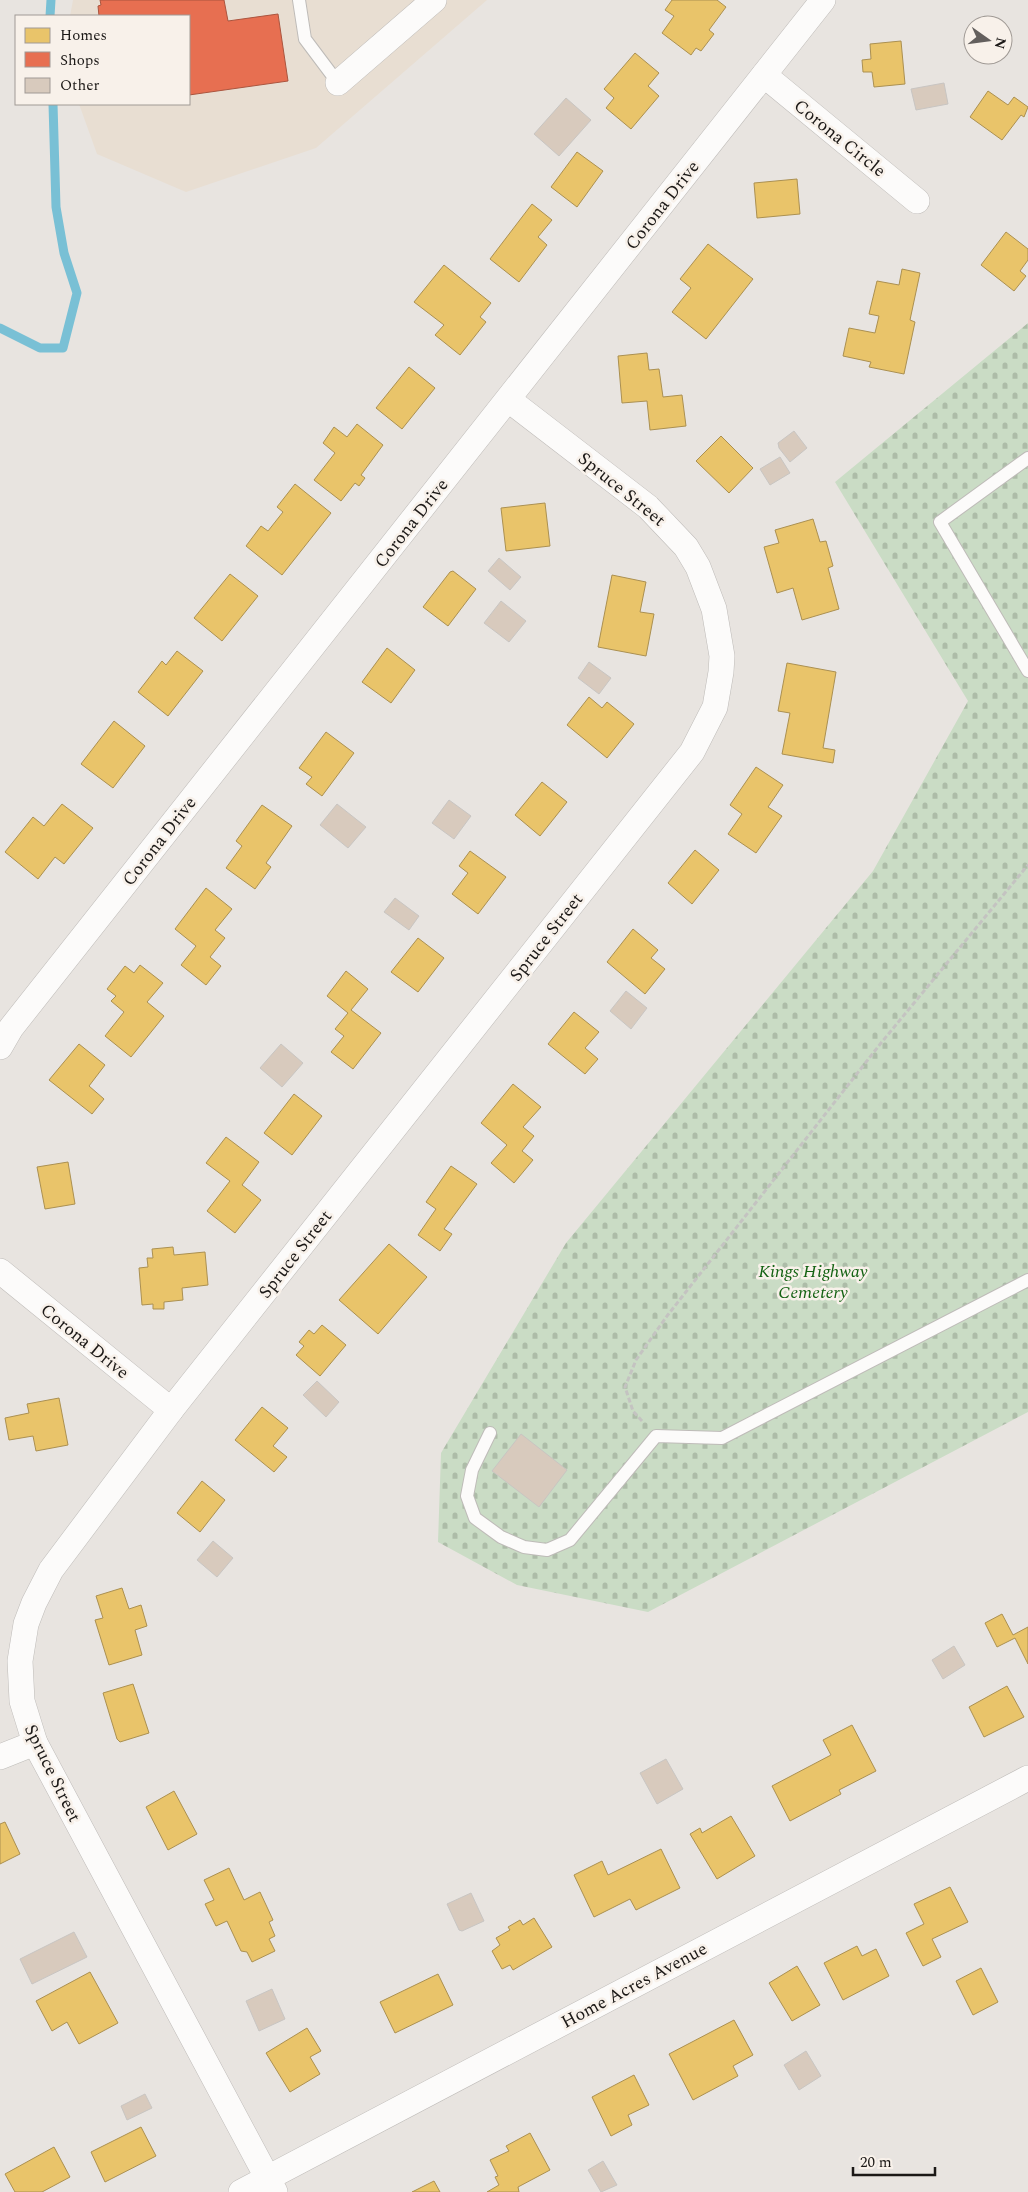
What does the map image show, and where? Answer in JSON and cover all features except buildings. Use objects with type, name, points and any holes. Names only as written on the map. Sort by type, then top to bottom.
[{"type":"street","points":[[338,83],[434,0]]},
{"type":"street","name":"Corona Drive","points":[[0,1047],[11,1028],[509,400],[823,0]]},
{"type":"street","name":"Corona Circle","points":[[764,75],[917,201]]},
{"type":"street","name":"Spruce Street","points":[[271,2185],[35,1743],[22,1701],[20,1676],[22,1644],[34,1603],[51,1570],[171,1410],[692,752],[715,707],[721,672],[719,636],[706,586],[686,547],[648,507],[509,400]]},
{"type":"street","name":"Corona Drive","points":[[0,1270],[171,1410]]},
{"type":"street","points":[[0,1757],[35,1743]]},
{"type":"street","name":"Home Acres Avenue","points":[[241,2192],[271,2185],[1028,1778]]},
{"type":"lane","points":[[299,0],[306,40],[338,83]]},
{"type":"lane","points":[[1028,458],[940,522],[1028,671]]},
{"type":"lane","points":[[490,1433],[472,1470],[467,1496],[475,1518],[501,1537],[524,1547],[547,1550],[570,1540],[656,1436],[722,1438],[1028,1280]]},
{"type":"path","points":[[656,1436],[633,1411],[625,1388],[636,1360],[667,1316],[882,1043],[1028,865]]},
{"type":"shaded area","points":[[73,0],[487,0],[316,148],[186,192],[97,154],[79,105],[190,105],[190,15],[70,15]]},
{"type":"green space","name":"Kings Highway Cemetery","points":[[1028,323],[1028,1412],[648,1612],[517,1585],[438,1542],[441,1453],[566,1243],[873,871],[968,701],[835,482]]},
{"type":"waterway","points":[[50,15],[51,0]]},
{"type":"waterway","points":[[0,328],[40,348],[63,348],[77,293],[64,253],[56,207],[53,105]]}]
